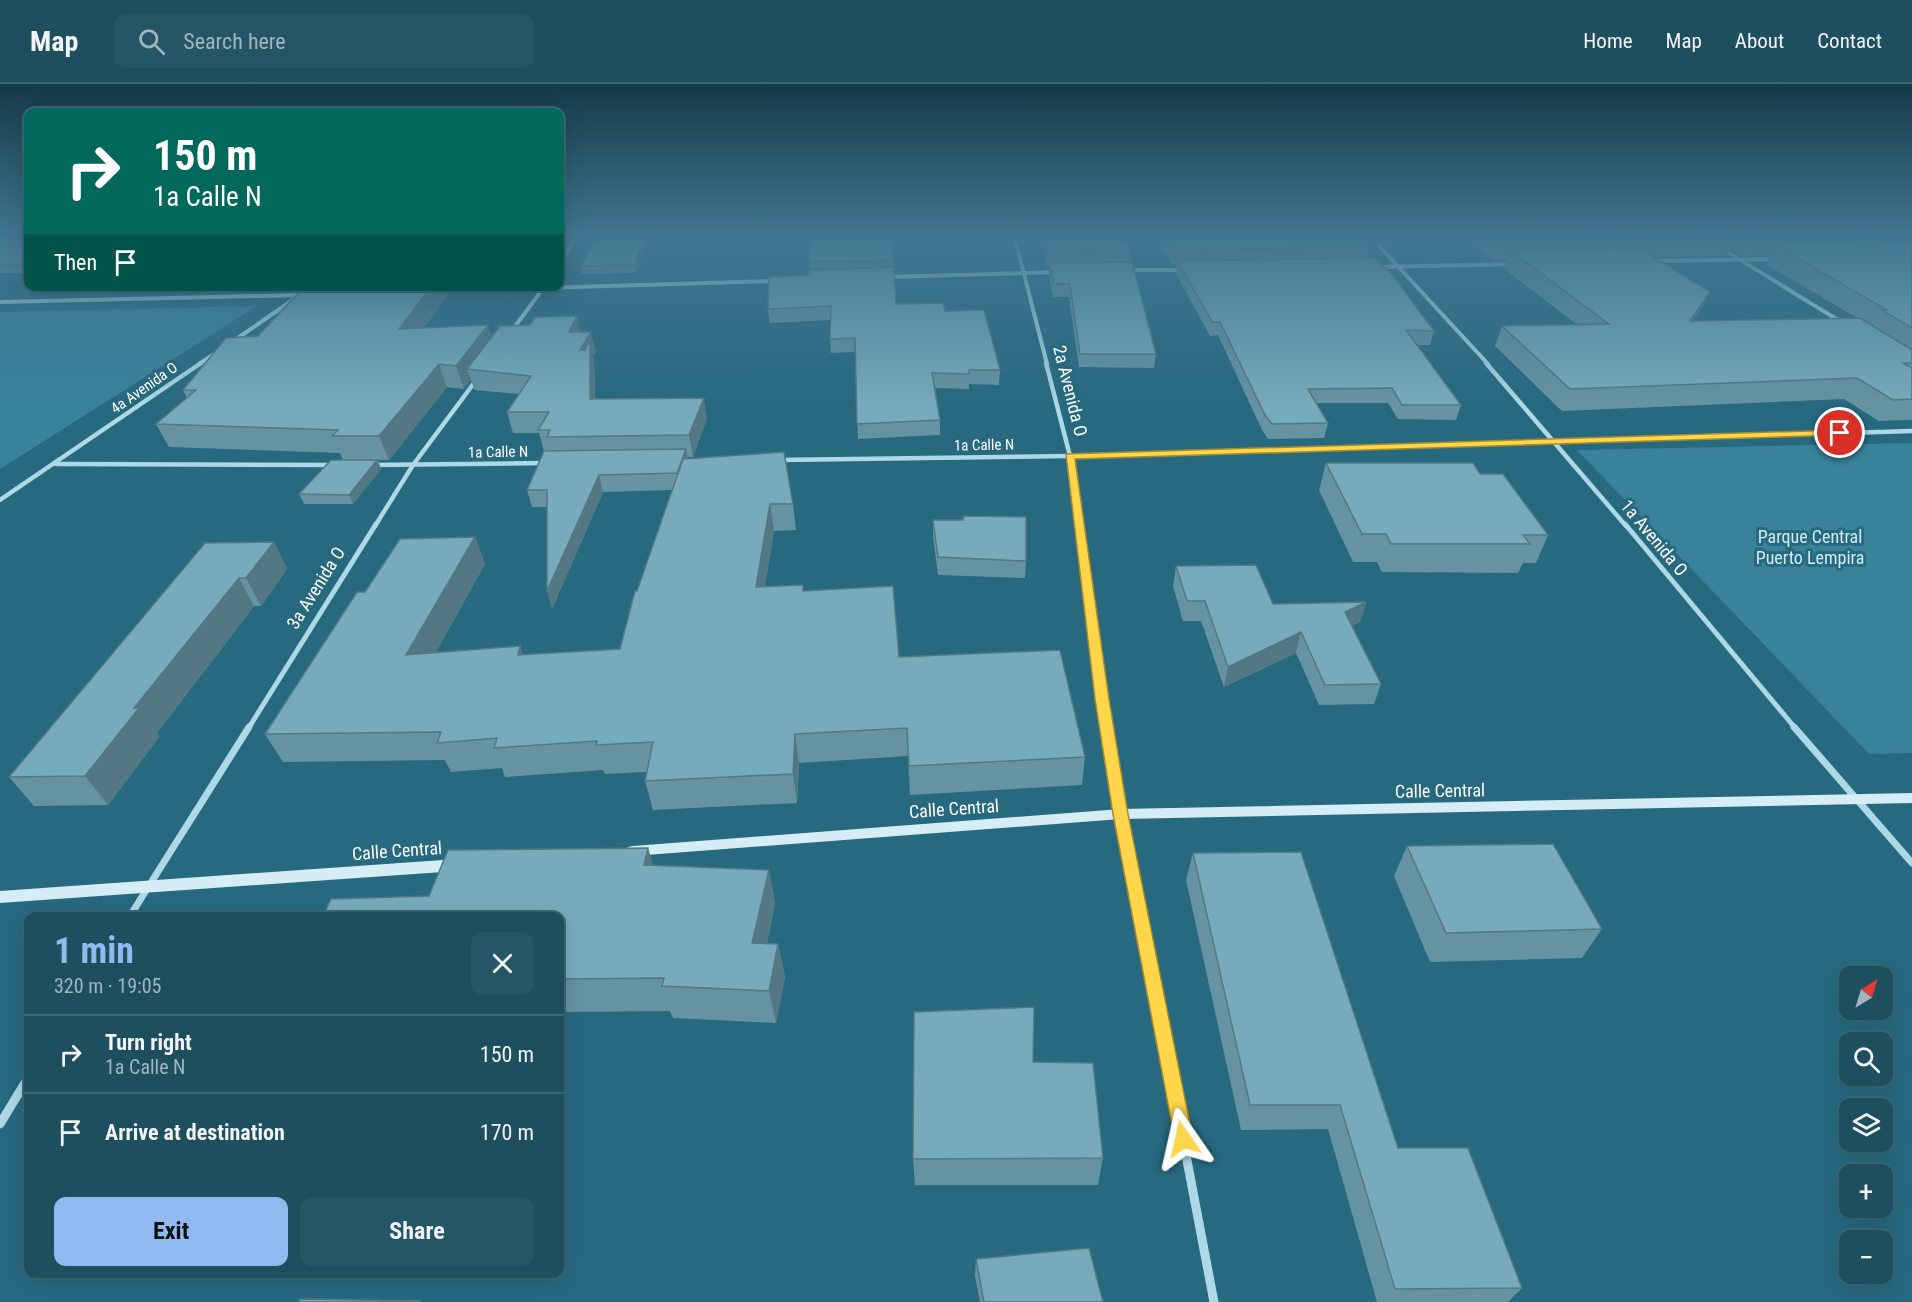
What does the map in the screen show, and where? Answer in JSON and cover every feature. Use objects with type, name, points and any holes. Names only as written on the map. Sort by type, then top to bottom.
[{"type":"street","points":[[509,335],[540,292]]},
{"type":"street","name":"2a Avenida O","points":[[1028,292],[1070,456],[1100,687],[1121,814],[1214,1302]]},
{"type":"street","name":"1a Avenida O","points":[[1422,292],[1555,440],[1856,801],[1912,863]]},
{"type":"street","points":[[1793,292],[1848,326]]},
{"type":"street","points":[[0,302],[312,294]]},
{"type":"street","name":"4a Avenida O","points":[[0,500],[56,464],[300,295]]},
{"type":"street","name":"3a Avenida O","points":[[133,912],[413,465],[482,372]]},
{"type":"street","name":"1a Calle N","points":[[771,460],[1070,456],[1912,431]]},
{"type":"street","name":"1a Calle N","points":[[366,465],[556,463]]},
{"type":"street","points":[[56,464],[342,465]]},
{"type":"street","name":"Calle Central","points":[[622,852],[1121,814],[1856,801],[1912,798]]},
{"type":"street","name":"Calle Central","points":[[0,897],[468,864]]},
{"type":"street","points":[[0,1124],[24,1085]]},
{"type":"green space","points":[[257,306],[0,469],[0,312]]},
{"type":"green space","name":"Parque Central Puerto Lempira","points":[[1912,443],[1912,753],[1869,754],[1577,450]]},
{"type":"building","points":[[300,292],[428,292],[399,329],[488,325],[456,366],[439,364],[379,436],[332,436],[338,430],[156,424],[196,390],[183,390],[226,338],[258,336]]},
{"type":"building","points":[[769,292],[895,292],[896,304],[943,303],[945,311],[984,310],[1000,370],[969,370],[969,374],[932,373],[940,420],[857,424],[855,338],[830,339],[831,306],[768,309]]},
{"type":"building","points":[[1071,292],[1140,292],[1156,354],[1080,354]]},
{"type":"building","points":[[1195,292],[1405,292],[1434,331],[1406,330],[1461,405],[1402,405],[1392,388],[1308,389],[1328,423],[1272,424],[1265,415],[1220,322],[1212,322]]},
{"type":"building","points":[[1566,292],[1710,292],[1690,321],[1860,318],[1912,350],[1912,363],[1903,363],[1912,368],[1912,399],[1893,400],[1857,378],[1570,389],[1502,326],[1609,324]]},
{"type":"building","points":[[1856,292],[1912,292],[1912,328],[1882,310],[1887,310]]},
{"type":"building","points":[[577,316],[569,332],[591,332],[580,350],[585,350],[590,340],[590,399],[704,398],[689,435],[547,437],[550,430],[538,430],[549,412],[507,412],[531,376],[467,369],[500,326],[530,325],[535,317]]},
{"type":"building","points":[[686,449],[677,473],[599,475],[547,591],[547,490],[527,490],[544,451]]},
{"type":"building","points":[[784,452],[793,504],[770,504],[756,587],[803,585],[803,591],[893,586],[899,657],[1060,650],[1085,757],[909,766],[907,728],[795,734],[793,774],[645,781],[653,742],[596,745],[597,741],[494,748],[497,738],[437,743],[441,732],[265,734],[357,592],[365,592],[400,539],[475,537],[406,655],[520,646],[518,655],[620,649],[635,591],[637,591],[683,459]]},
{"type":"building","points":[[331,460],[377,460],[349,495],[299,494]]},
{"type":"building","points":[[1326,463],[1473,463],[1480,474],[1503,474],[1548,535],[1523,535],[1530,544],[1391,544],[1386,534],[1362,534]]},
{"type":"building","points":[[964,516],[1026,517],[1026,561],[938,557],[933,520],[963,520]]},
{"type":"building","points":[[274,542],[246,578],[239,578],[134,708],[139,708],[85,776],[9,777],[205,543]]},
{"type":"building","points":[[1256,565],[1273,604],[1366,602],[1345,612],[1381,684],[1325,685],[1301,632],[1228,667],[1205,601],[1187,601],[1176,566]]},
{"type":"building","points":[[1553,844],[1602,929],[1446,933],[1407,846]]},
{"type":"building","points":[[648,848],[644,865],[769,870],[752,943],[778,944],[769,991],[662,986],[664,978],[564,979],[564,912],[325,912],[331,899],[429,896],[448,850]]},
{"type":"building","points":[[1301,852],[1398,1148],[1468,1148],[1522,1288],[1395,1289],[1340,1105],[1250,1105],[1193,853]]},
{"type":"building","points":[[1034,1007],[1033,1062],[1093,1063],[1103,1158],[913,1159],[914,1012]]},
{"type":"building","points":[[1089,1248],[1103,1302],[984,1302],[976,1259]]},
{"type":"building","points":[[300,1299],[420,1301],[420,1302],[299,1302]]},
{"type":"route","points":[[1183,1139],[1121,814],[1102,699],[1070,456],[1840,433]]}]
